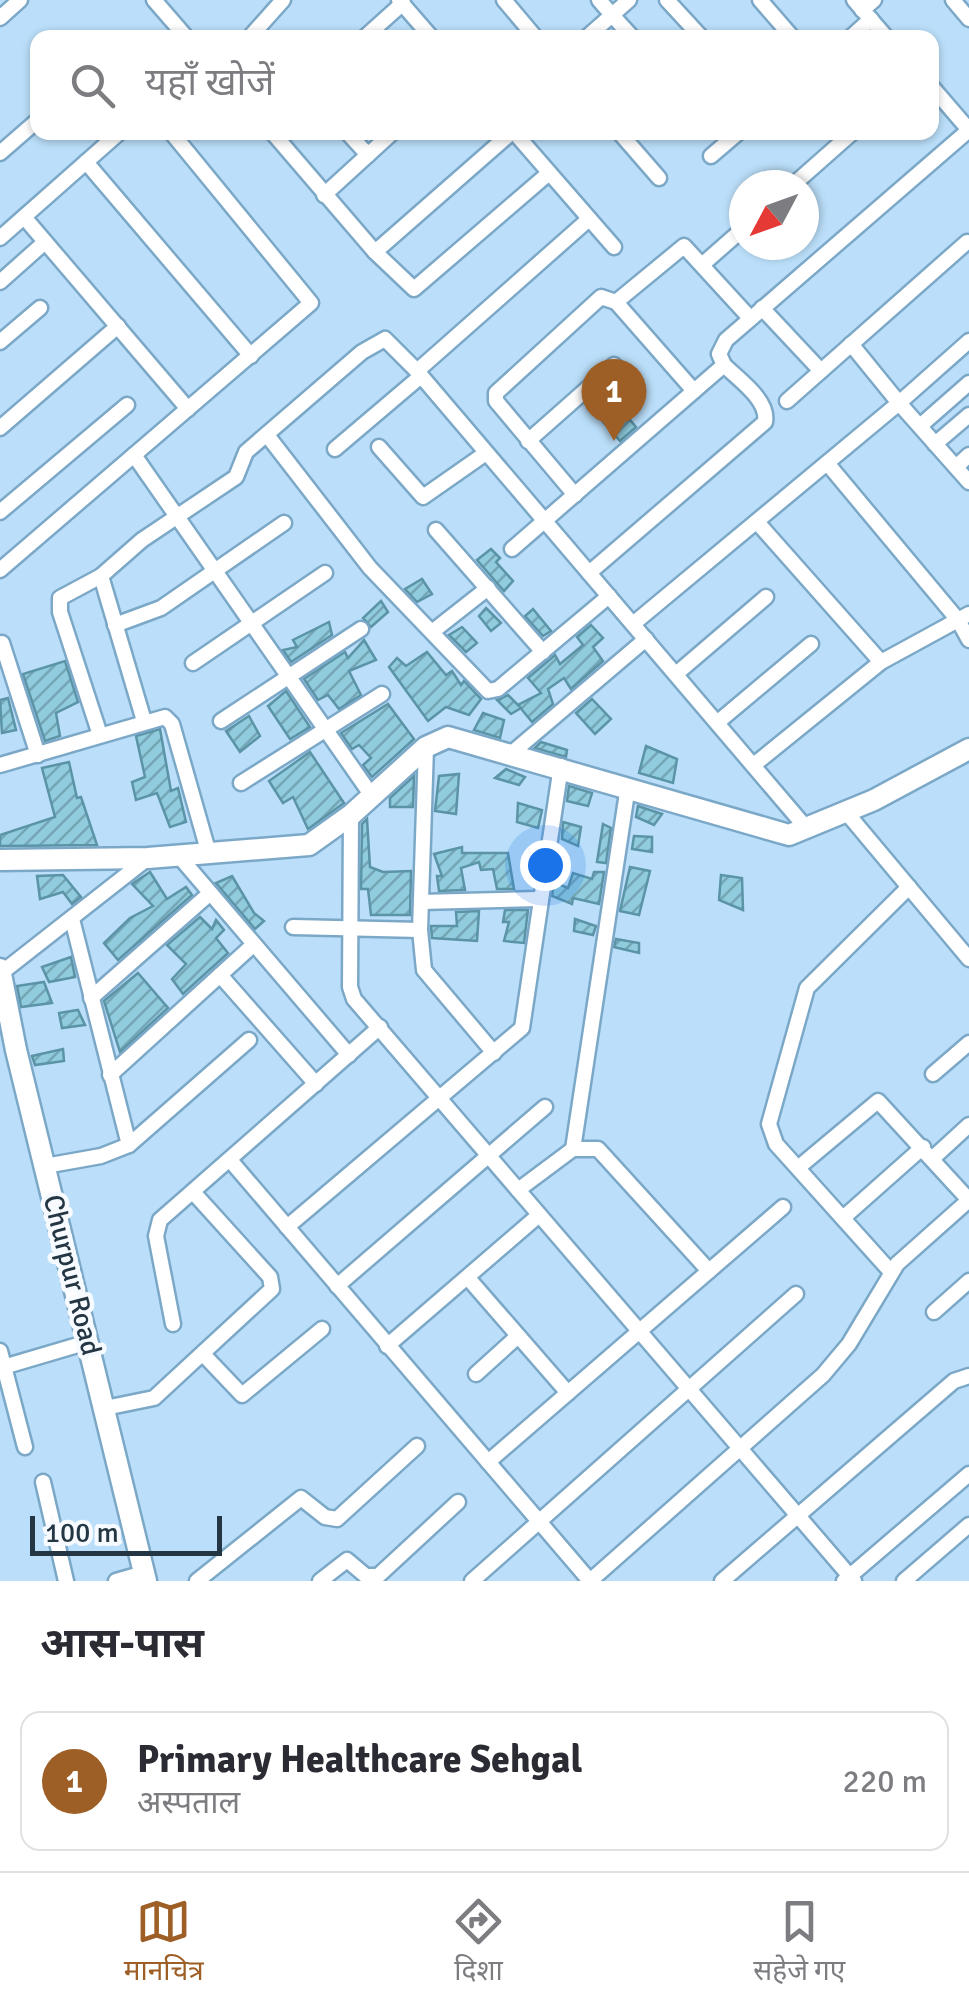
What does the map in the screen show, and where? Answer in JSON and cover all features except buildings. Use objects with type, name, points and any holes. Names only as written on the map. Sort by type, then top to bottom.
[{"type":"street","points":[[0,18],[20,0]]},
{"type":"street","points":[[256,30],[283,0]]},
{"type":"street","points":[[504,0],[529,30]]},
{"type":"street","points":[[599,0],[626,30]]},
{"type":"street","points":[[595,30],[629,0]]},
{"type":"street","points":[[667,0],[695,30]]},
{"type":"street","points":[[760,0],[787,30]]},
{"type":"street","points":[[953,0],[969,18]]},
{"type":"street","points":[[372,30],[401,2],[425,30]]},
{"type":"street","points":[[163,3],[182,30]]},
{"type":"street","points":[[854,30],[865,7],[881,30]]},
{"type":"street","points":[[590,573],[765,422],[766,410],[724,365],[720,348],[756,313],[965,143],[969,130],[939,94]]},
{"type":"street","points":[[0,153],[30,127]]},
{"type":"street","points":[[0,238],[111,140]]},
{"type":"street","points":[[0,570],[306,310],[311,299],[179,140]]},
{"type":"street","points":[[279,140],[374,252],[405,284],[420,287],[549,173]]},
{"type":"street","points":[[354,140],[368,155]]},
{"type":"street","points":[[324,195],[384,140]]},
{"type":"street","points":[[374,252],[504,140]]},
{"type":"street","points":[[520,140],[614,248]]},
{"type":"street","points":[[625,140],[659,178]]},
{"type":"street","points":[[711,156],[730,140]]},
{"type":"street","points":[[811,170],[845,140]]},
{"type":"street","points":[[86,162],[252,356]]},
{"type":"street","points":[[24,217],[188,409]]},
{"type":"street","points":[[335,449],[589,219]]},
{"type":"street","points":[[703,264],[729,241]]},
{"type":"street","points":[[0,282],[46,242]]},
{"type":"street","points":[[787,401],[967,242]]},
{"type":"street","points":[[616,302],[680,248],[687,247],[821,370]]},
{"type":"street","points":[[575,495],[496,401],[498,388],[602,297],[616,302],[694,391]]},
{"type":"street","points":[[0,342],[40,308]]},
{"type":"street","points":[[0,428],[118,326]]},
{"type":"street","points":[[633,624],[969,341]]},
{"type":"street","points":[[100,735],[59,601],[101,576],[142,540],[236,476],[243,456],[376,342],[389,342],[808,830]]},
{"type":"street","points":[[851,344],[969,482]]},
{"type":"street","points":[[528,441],[614,364]]},
{"type":"street","points":[[512,549],[724,365]]},
{"type":"street","points":[[920,426],[969,383]]},
{"type":"street","points":[[0,512],[127,405]]},
{"type":"street","points":[[936,444],[969,414]]},
{"type":"street","points":[[267,435],[370,568],[488,691],[498,690],[609,596]]},
{"type":"street","points":[[380,447],[423,497],[486,452]]},
{"type":"street","points":[[134,455],[372,796]]},
{"type":"street","points":[[956,467],[969,455]]},
{"type":"street","points":[[827,464],[964,617],[969,640]]},
{"type":"street","points":[[115,625],[153,612],[284,522]]},
{"type":"street","points":[[757,522],[881,662]]},
{"type":"street","points":[[436,530],[542,652]]},
{"type":"street","points":[[193,663],[325,573]]},
{"type":"street","points":[[101,576],[144,721]]},
{"type":"street","points":[[432,632],[488,588]]},
{"type":"street","points":[[676,674],[766,597]]},
{"type":"street","points":[[755,764],[881,662],[964,617]]},
{"type":"street","points":[[221,721],[361,629]]},
{"type":"street","points":[[513,752],[646,639]]},
{"type":"street","points":[[2,643],[38,755]]},
{"type":"street","points":[[718,722],[811,644]]},
{"type":"street","points":[[241,783],[382,694]]},
{"type":"street","points":[[0,765],[165,717],[170,720],[209,854]]},
{"type":"street","points":[[0,860],[148,858],[309,845],[352,815],[426,747],[448,737],[562,766],[789,835],[846,812],[969,748]]},
{"type":"street","points":[[426,747],[420,930],[426,976],[494,1053]]},
{"type":"street","points":[[287,1226],[494,1053],[523,1024],[538,899],[562,766]]},
{"type":"street","points":[[574,1150],[628,786]]},
{"type":"street","points":[[846,812],[969,959]]},
{"type":"street","points":[[352,815],[350,991],[849,1579],[969,1474]]},
{"type":"street","points":[[178,855],[208,895],[349,1055]]},
{"type":"street","points":[[0,972],[148,858]]},
{"type":"street","points":[[890,1272],[772,1138],[769,1124],[807,988],[909,887]]},
{"type":"street","points":[[91,998],[208,895]]},
{"type":"street","points":[[421,902],[538,899]]},
{"type":"street","points":[[72,919],[129,1145]]},
{"type":"street","points":[[293,927],[420,930]]},
{"type":"street","points":[[110,1075],[252,946]]},
{"type":"street","name":"Churpur Road","points":[[0,972],[145,1577]]},
{"type":"street","points":[[220,975],[316,1084]]},
{"type":"street","points":[[172,1324],[156,1229],[160,1220],[380,1027]]},
{"type":"street","points":[[46,1166],[101,1156],[129,1145],[249,1040]]},
{"type":"street","points":[[933,1074],[969,1043]]},
{"type":"street","points":[[230,1160],[590,1581],[742,1451],[841,1356],[890,1272],[969,1200],[882,1103],[874,1101],[798,1167]]},
{"type":"street","points":[[337,1286],[546,1108]]},
{"type":"street","points":[[843,1218],[969,1125]]},
{"type":"street","points":[[518,1190],[574,1150],[589,1147],[608,1157],[710,1271]]},
{"type":"street","points":[[105,1408],[150,1400],[269,1295],[273,1285],[193,1192]]},
{"type":"street","points":[[488,1462],[783,1208]]},
{"type":"street","points":[[387,1346],[539,1215]]},
{"type":"street","points":[[468,1278],[568,1394]]},
{"type":"street","points":[[934,1312],[969,1281]]},
{"type":"street","points":[[472,1581],[796,1294]]},
{"type":"street","points":[[203,1354],[242,1395],[322,1329]]},
{"type":"street","points":[[476,1374],[518,1336]]},
{"type":"street","points":[[2,1367],[88,1342]]},
{"type":"street","points":[[0,1351],[25,1446]]},
{"type":"street","points":[[722,1581],[967,1374]]},
{"type":"street","points":[[197,1581],[298,1499],[306,1500],[325,1517],[337,1519],[417,1446]]},
{"type":"street","points":[[43,1482],[66,1581]]},
{"type":"street","points":[[320,1581],[342,1561],[366,1576],[387,1576],[458,1502]]},
{"type":"street","points":[[904,1581],[969,1526]]},
{"type":"street","points":[[116,1581],[145,1577]]},
{"type":"place","name":"Primary Healthcare Sehgal","points":[[614,441]]}]
